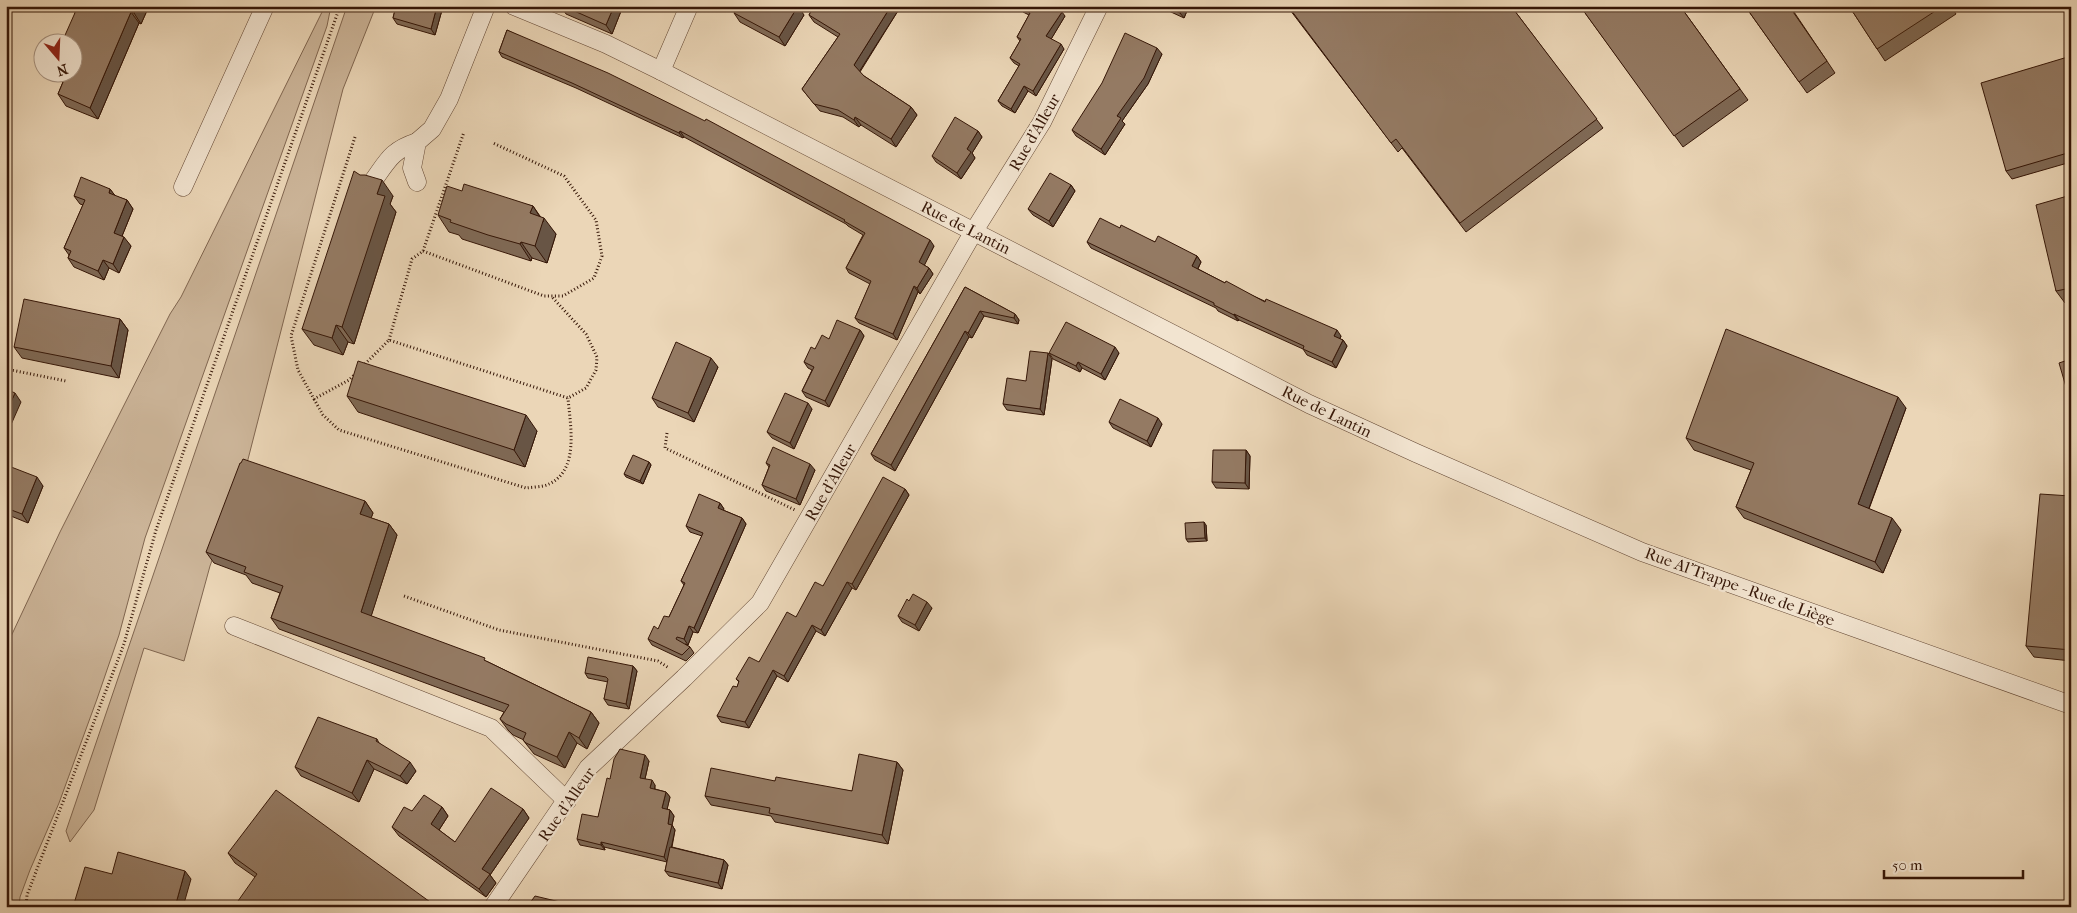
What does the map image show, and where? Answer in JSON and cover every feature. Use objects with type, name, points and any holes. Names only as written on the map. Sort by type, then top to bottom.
[{"type":"street","points":[[183,188],[265,6]]},
{"type":"street","points":[[373,181],[388,160],[402,147],[417,142],[432,130],[449,99],[486,6]]},
{"type":"street","name":"Rue de Lantin","points":[[514,6],[606,44],[661,71],[1309,404],[1416,453]]},
{"type":"street","points":[[661,71],[689,6]]},
{"type":"street","name":"Rue d'Alleur","points":[[493,907],[588,768],[684,678],[760,603],[974,231],[1042,122],[1099,6]]},
{"type":"street","points":[[417,142],[412,168],[417,182]]},
{"type":"street","name":"Rue Al'Trappe - Rue de Liège","points":[[1416,453],[1642,552],[2071,705]]},
{"type":"street","points":[[234,626],[491,728],[567,801]]},
{"type":"path","points":[[26,907],[27,895],[124,644],[156,530],[340,6]]},
{"type":"path","points":[[362,367],[389,340],[412,259],[423,251],[464,132]]},
{"type":"path","points":[[355,137],[291,336],[298,370],[323,415],[339,430],[526,488],[549,484],[563,473],[570,455],[568,398]]},
{"type":"path","points":[[423,251],[544,296],[563,296],[594,278],[602,256],[596,220],[564,176],[493,142]]},
{"type":"path","points":[[389,340],[568,398],[586,388],[596,370],[596,357],[586,334],[552,297]]},
{"type":"path","points":[[6,368],[66,381]]},
{"type":"path","points":[[314,399],[349,380],[356,373]]},
{"type":"path","points":[[667,433],[665,448],[810,517]]},
{"type":"path","points":[[404,596],[498,630],[658,662],[684,678]]},
{"type":"shaded area","points":[[325,6],[331,6],[327,26],[145,538],[119,635],[97,699],[59,803],[30,870],[20,897],[19,907],[6,907],[6,647],[60,532],[170,314],[181,297]]},
{"type":"shaded area","points":[[347,6],[376,6],[343,89],[245,471],[210,566],[184,661],[144,648],[94,810],[70,842],[66,831]]},
{"type":"building","points":[[78,6],[137,6],[134,13],[131,12],[90,108],[58,94],[63,82],[82,82],[82,32],[66,32]]},
{"type":"building","points":[[396,6],[437,6],[431,29],[393,18]]},
{"type":"building","points":[[563,6],[614,6],[606,25]]},
{"type":"building","points":[[737,6],[798,6],[779,37],[734,13]]},
{"type":"building","points":[[814,6],[891,6],[854,65],[864,76],[911,107],[891,139],[855,117],[854,120],[838,110],[814,104],[802,89],[840,34],[809,15]]},
{"type":"building","points":[[1020,6],[1054,6],[1062,12],[1046,36],[1061,44],[1033,91],[1024,86],[1011,109],[998,101],[1020,64],[1010,58],[1021,39],[1017,37],[1030,13]]},
{"type":"building","points":[[1165,6],[1183,6],[1180,13]]},
{"type":"building","points":[[1288,6],[1511,6],[1597,119],[1460,223],[1396,139],[1391,143]]},
{"type":"building","points":[[1580,6],[1680,6],[1740,89],[1674,136]]},
{"type":"building","points":[[1745,6],[1789,6],[1827,61],[1799,82]]},
{"type":"building","points":[[1849,6],[1943,6],[1877,49]]},
{"type":"building","points":[[507,30],[608,73],[705,121],[706,119],[930,240],[919,262],[929,268],[917,288],[914,286],[893,334],[855,318],[871,281],[846,268],[865,233],[845,220],[680,131],[679,133],[572,83],[499,52]]},
{"type":"building","points":[[1125,33],[1157,48],[1144,78],[1117,116],[1121,118],[1101,149],[1072,130],[1102,83]]},
{"type":"building","points":[[2071,56],[2071,152],[2006,171],[1981,83]]},
{"type":"building","points":[[955,117],[978,131],[967,149],[971,152],[957,173],[932,156]]},
{"type":"building","points":[[354,171],[360,175],[382,180],[377,194],[385,196],[342,327],[336,325],[332,338],[302,329]]},
{"type":"building","points":[[1050,173],[1071,185],[1049,221],[1028,209]]},
{"type":"building","points":[[81,177],[110,189],[109,193],[127,200],[114,233],[124,237],[113,264],[103,260],[98,271],[68,258],[71,251],[64,248],[85,200],[74,196]]},
{"type":"building","points":[[464,184],[533,206],[530,213],[544,218],[535,246],[488,235],[450,222],[451,220],[438,215],[447,186],[462,191]]},
{"type":"building","points":[[2071,195],[2071,288],[2056,291],[2036,205]]},
{"type":"building","points":[[1100,218],[1120,228],[1121,225],[1155,242],[1158,236],[1197,256],[1192,266],[1225,283],[1226,281],[1265,302],[1266,299],[1337,330],[1334,336],[1343,340],[1332,362],[1303,349],[1304,346],[1234,315],[1214,305],[1214,303],[1087,242]]},
{"type":"building","points":[[965,287],[1015,314],[1014,318],[980,311],[968,333],[965,331],[891,465],[871,454]]},
{"type":"building","points":[[24,299],[120,319],[111,366],[14,347]]},
{"type":"building","points":[[837,320],[860,330],[825,401],[802,391],[814,367],[804,362],[811,347],[815,349],[822,335],[829,339]]},
{"type":"building","points":[[1066,322],[1115,347],[1101,374],[1078,362],[1076,366],[1049,353]]},
{"type":"building","points":[[1726,329],[1898,397],[1858,504],[1892,518],[1875,562],[1736,507],[1754,463],[1686,438]]},
{"type":"building","points":[[676,342],[711,358],[688,413],[652,398]]},
{"type":"building","points":[[1030,351],[1048,353],[1040,409],[1003,404],[1007,378],[1026,381]]},
{"type":"building","points":[[2071,359],[2071,404],[2059,363]]},
{"type":"building","points":[[358,361],[526,415],[514,450],[347,396]]},
{"type":"building","points":[[6,389],[15,393],[6,413]]},
{"type":"building","points":[[785,393],[808,403],[790,443],[767,432]]},
{"type":"building","points":[[1120,399],[1158,418],[1147,441],[1109,422]]},
{"type":"building","points":[[773,447],[810,464],[796,499],[762,485],[770,465],[766,463]]},
{"type":"building","points":[[1213,450],[1246,450],[1245,483],[1212,482]]},
{"type":"building","points":[[633,455],[649,462],[640,481],[624,474]]},
{"type":"building","points":[[243,459],[365,501],[360,514],[389,524],[361,612],[485,658],[484,660],[591,712],[579,738],[569,732],[557,757],[526,743],[523,740],[526,733],[506,724],[500,719],[509,705],[271,618],[283,586],[244,572],[246,567],[206,552]]},
{"type":"building","points":[[6,465],[37,477],[22,514],[6,508]]},
{"type":"building","points":[[883,477],[905,489],[852,584],[847,582],[821,630],[812,625],[784,676],[773,670],[745,722],[717,716],[733,686],[737,687],[739,681],[736,679],[749,657],[759,662],[787,612],[796,617],[815,582],[823,586]]},
{"type":"building","points":[[699,494],[720,503],[718,508],[742,518],[694,628],[689,626],[684,639],[677,637],[676,639],[690,647],[682,655],[648,639],[654,626],[658,629],[664,616],[669,617],[685,583],[681,581],[703,533],[686,526]]},
{"type":"building","points":[[2040,494],[2071,496],[2071,650],[2026,646]]},
{"type":"building","points":[[1204,522],[1205,538],[1186,539],[1185,523]]},
{"type":"building","points":[[913,594],[927,602],[915,625],[898,616],[907,599],[909,601]]},
{"type":"building","points":[[588,657],[633,666],[626,704],[604,699],[608,679],[585,673]]},
{"type":"building","points":[[318,717],[377,739],[376,741],[410,762],[400,776],[367,760],[352,793],[295,767]]},
{"type":"building","points":[[620,749],[645,755],[640,778],[652,780],[650,788],[666,792],[662,808],[670,810],[668,824],[672,825],[664,857],[601,842],[601,845],[577,839],[582,814],[598,817],[607,778],[610,779],[614,759]]},
{"type":"building","points":[[859,754],[897,762],[882,835],[769,813],[770,808],[705,796],[711,768],[775,781],[776,777],[852,791]]},
{"type":"building","points":[[491,788],[523,809],[482,869],[490,874],[479,889],[392,827],[404,807],[412,811],[424,795],[442,807],[431,824],[455,842]]},
{"type":"building","points":[[276,790],[437,907],[238,907],[238,901],[257,874],[228,853]]},
{"type":"building","points":[[670,847],[724,860],[718,883],[665,871]]},
{"type":"building","points":[[118,852],[185,871],[175,907],[73,907],[85,867],[112,874]]},
{"type":"building","points":[[535,896],[581,907],[527,907]]}]
